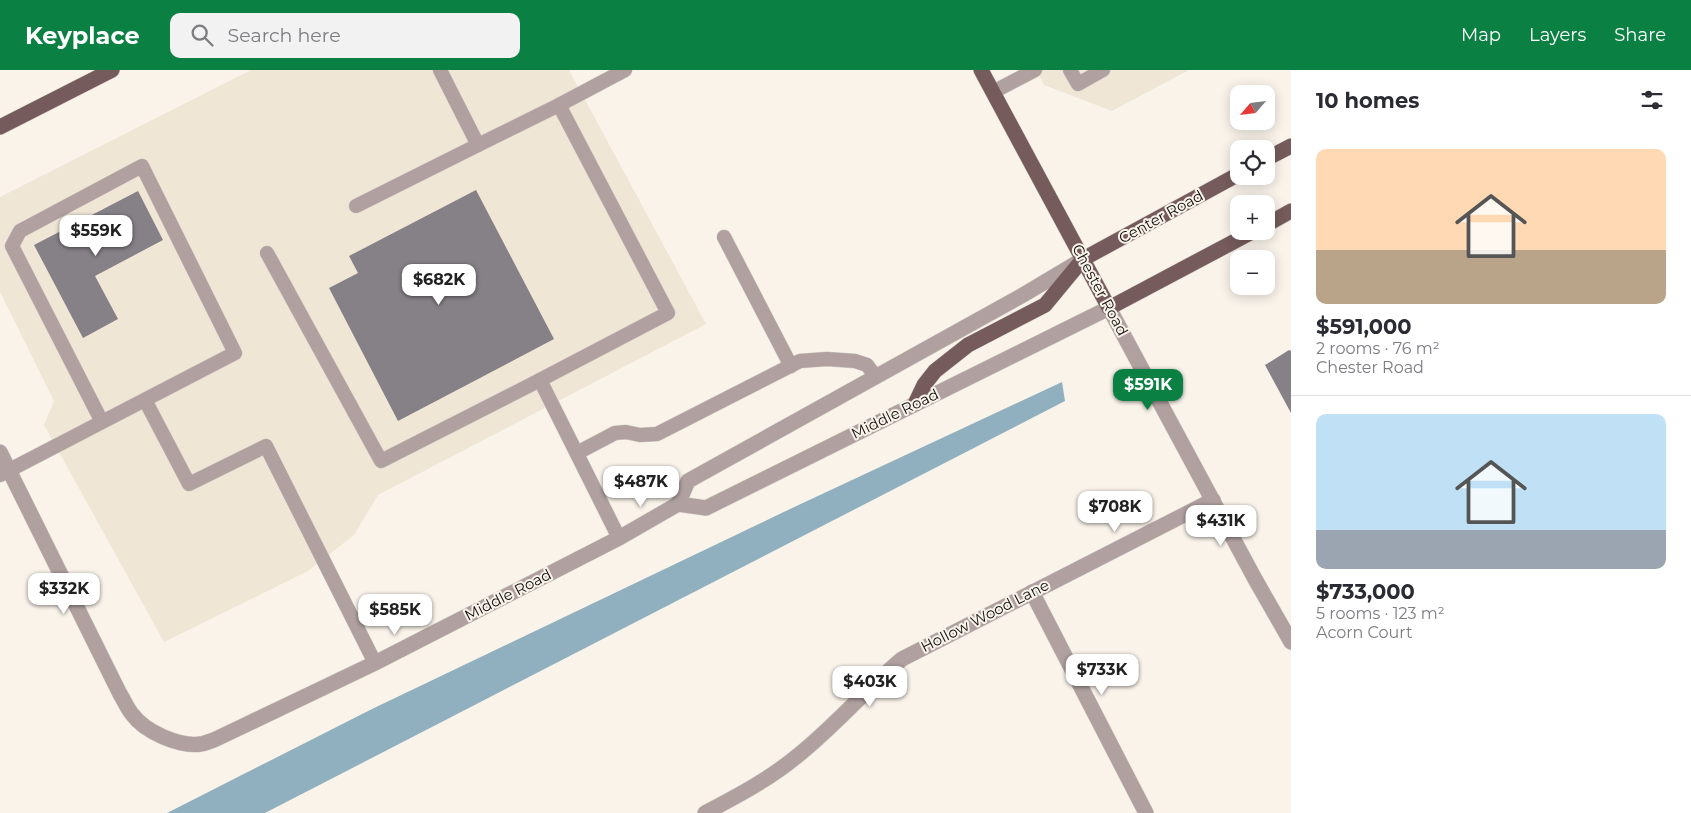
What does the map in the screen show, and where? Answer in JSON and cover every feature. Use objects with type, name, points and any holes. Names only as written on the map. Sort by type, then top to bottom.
[{"type":"main road","points":[[0,127],[112,70]]},
{"type":"main road","name":"Chester Road","points":[[981,70],[1109,308]]},
{"type":"main road","points":[[1275,154],[1291,146]]},
{"type":"main road","name":"Center Road","points":[[1083,259],[1230,179]]},
{"type":"main road","points":[[1275,220],[1291,212]]},
{"type":"main road","points":[[1109,308],[1237,240]]},
{"type":"main road","points":[[915,404],[924,385],[935,371],[968,345],[1045,305],[1083,259]]},
{"type":"street","points":[[678,504],[688,481],[1083,259]]},
{"type":"street","name":"Middle Road","points":[[5,472],[132,715],[145,726],[170,741],[200,744],[216,739],[375,663],[619,538],[678,504],[706,508],[1109,308]]},
{"type":"street","name":"Chester Road","points":[[1109,308],[1291,642]]},
{"type":"street","points":[[0,452],[5,472]]},
{"type":"street","name":"Hollow Wood Lane","points":[[705,813],[751,789],[796,758],[873,684],[902,659],[1213,500]]},
{"type":"street","points":[[1032,592],[1146,813]]},
{"type":"lane","points":[[440,70],[478,145]]},
{"type":"lane","points":[[356,206],[625,70]]},
{"type":"lane","points":[[993,92],[1035,70]]},
{"type":"lane","points":[[1070,70],[1078,84],[1103,70]]},
{"type":"lane","points":[[267,253],[381,461],[668,313],[559,105]]},
{"type":"lane","points":[[5,472],[145,400],[235,353],[142,166],[20,231],[12,246],[102,422]]},
{"type":"lane","points":[[724,237],[791,366]]},
{"type":"lane","points":[[576,453],[615,433],[657,434],[800,361],[827,359],[855,361],[868,365],[876,377]]},
{"type":"lane","points":[[540,380],[619,538]]},
{"type":"lane","points":[[145,400],[189,484],[266,446],[375,663]]},
{"type":"shaded area","points":[[251,70],[569,70],[706,324],[378,495],[354,535],[308,571],[164,642],[44,425],[54,401],[0,292],[0,197]]},
{"type":"shaded area","points":[[1037,70],[1189,70],[1112,111],[1044,85]]},
{"type":"water","points":[[1062,382],[1065,401],[265,813],[167,813],[372,709],[790,509]]},
{"type":"building","points":[[476,190],[554,339],[398,421],[329,288],[358,273],[349,256]]},
{"type":"building","points":[[138,191],[163,240],[95,276],[118,319],[83,338],[34,245]]},
{"type":"building","points":[[1289,350],[1291,351],[1291,413],[1265,365]]}]
